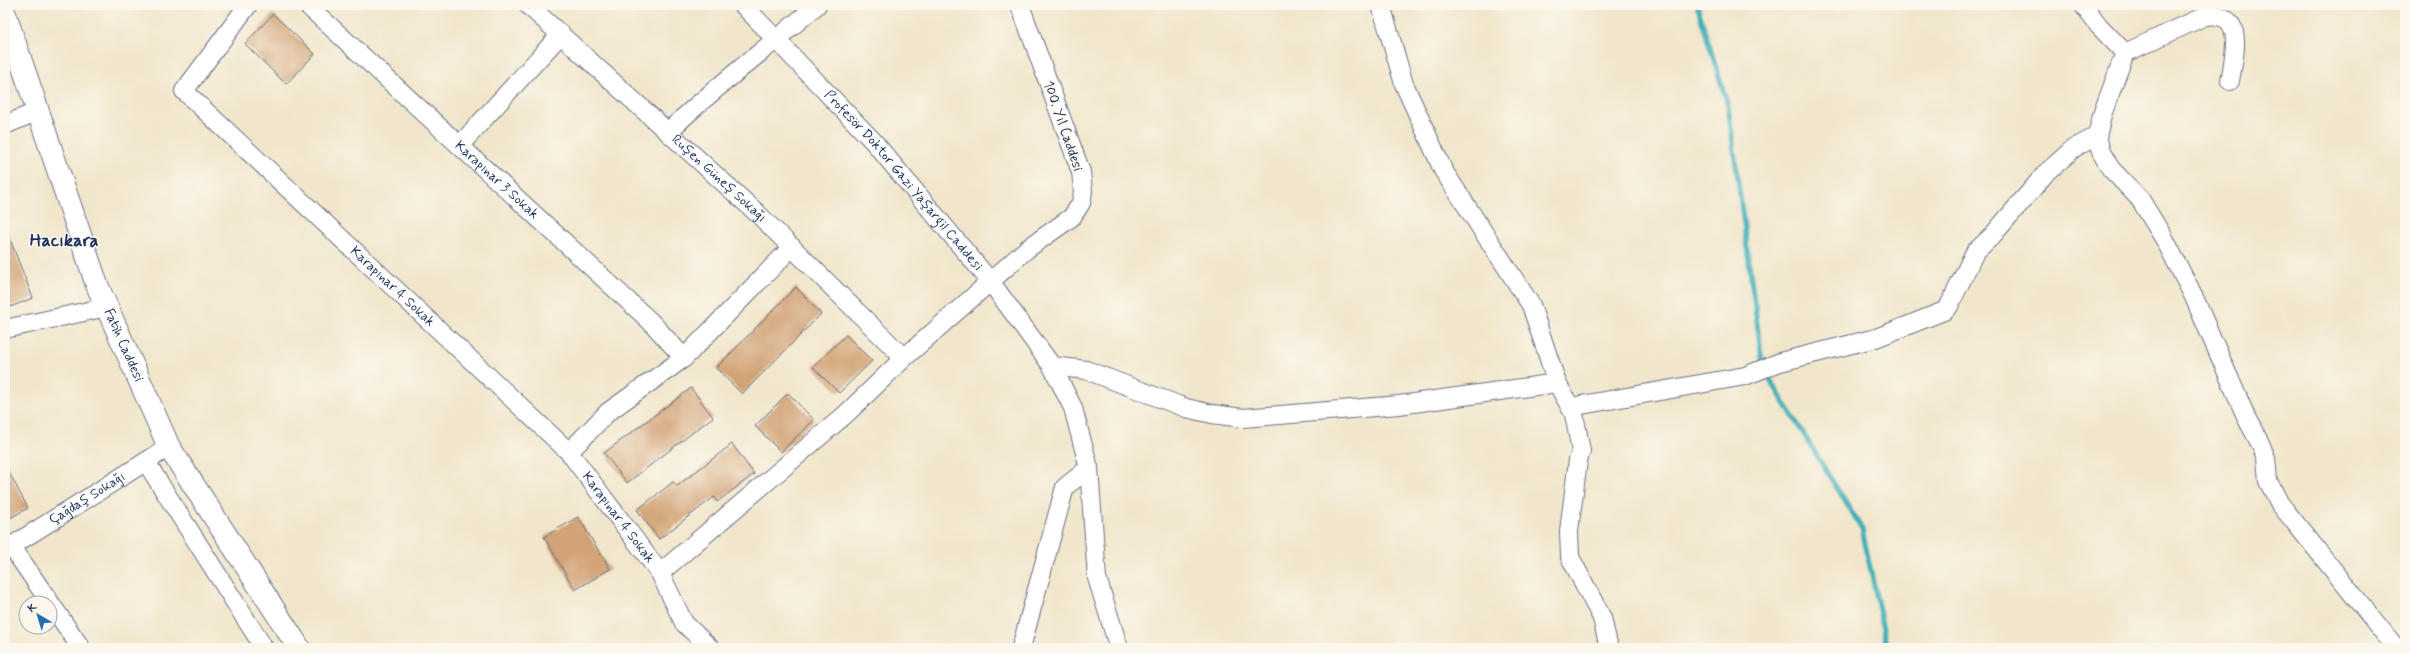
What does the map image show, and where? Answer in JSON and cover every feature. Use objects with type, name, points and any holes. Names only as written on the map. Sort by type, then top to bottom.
[{"type":"main road","name":"Fatih Caddesi","points":[[5,14],[97,285],[169,447],[299,648]]},
{"type":"street","name":"Karapınar 4 Sokak","points":[[248,5],[184,91],[569,452],[660,573],[684,623],[710,648]]},
{"type":"street","name":"Karapınar 3 Sokak","points":[[307,5],[651,322],[684,358]]},
{"type":"street","name":"Ruşen Güneş Sokağı","points":[[528,5],[792,247],[904,358]]},
{"type":"street","name":"Profesör Doktor Gazi Yaşargil Caddesi","points":[[743,5],[872,141],[990,281],[1052,366],[1073,408],[1089,468],[1097,578],[1119,648]]},
{"type":"street","points":[[668,132],[723,81],[776,41],[817,5]]},
{"type":"street","name":"100. Yıl Caddesi","points":[[660,573],[846,414],[904,358],[1027,249],[1072,217],[1081,203],[1081,172],[1020,5]]},
{"type":"street","points":[[1382,5],[1404,84],[1442,170],[1531,305],[1557,383],[1574,414],[1581,451],[1578,460],[1569,531],[1570,557],[1602,618],[1608,644],[1606,648]]},
{"type":"street","points":[[2083,5],[2099,26],[2125,53]]},
{"type":"street","points":[[2230,81],[2236,50],[2234,30],[2230,22],[2216,15],[2205,16],[2125,53],[2103,112],[2097,136],[2101,152],[2111,169],[2140,199],[2166,240],[2190,288],[2248,421],[2260,443],[2266,458],[2268,481],[2280,504],[2396,648]]},
{"type":"street","points":[[460,145],[560,34]]},
{"type":"street","points":[[5,126],[38,111]]},
{"type":"street","points":[[1570,407],[1745,376],[1780,362],[1876,338],[1944,311],[1948,306],[1975,252],[1992,236],[2045,174],[2074,148],[2097,136]]},
{"type":"street","points":[[569,452],[608,412],[684,358],[792,247]]},
{"type":"street","points":[[5,329],[107,307]]},
{"type":"street","points":[[1052,366],[1086,370],[1186,408],[1212,414],[1243,418],[1399,405],[1557,383]]},
{"type":"street","name":"Çağdaş Sokağı","points":[[9,549],[169,447]]},
{"type":"street","points":[[146,462],[264,648]]},
{"type":"street","points":[[1021,648],[1065,487],[1089,468]]},
{"type":"street","points":[[9,549],[81,648]]},
{"type":"building","points":[[273,14],[315,54],[286,84],[245,44]]},
{"type":"building","points":[[6,229],[33,298],[5,309],[5,230]]},
{"type":"building","points":[[796,287],[821,314],[742,394],[716,368]]},
{"type":"building","points":[[846,335],[872,361],[839,393],[813,367]]},
{"type":"building","points":[[691,388],[713,417],[627,483],[604,453]]},
{"type":"building","points":[[788,393],[814,420],[781,452],[755,426]]},
{"type":"building","points":[[732,444],[754,474],[717,502],[714,497],[659,539],[637,510],[673,482],[677,486]]},
{"type":"building","points":[[5,465],[28,508],[5,521]]},
{"type":"building","points":[[578,517],[610,569],[575,590],[544,537]]},
{"type":"waterway","points":[[1697,5],[1728,106],[1763,368],[1862,529],[1887,648]]},
{"type":"district","name":"Hacıkara","points":[[64,241]]}]
